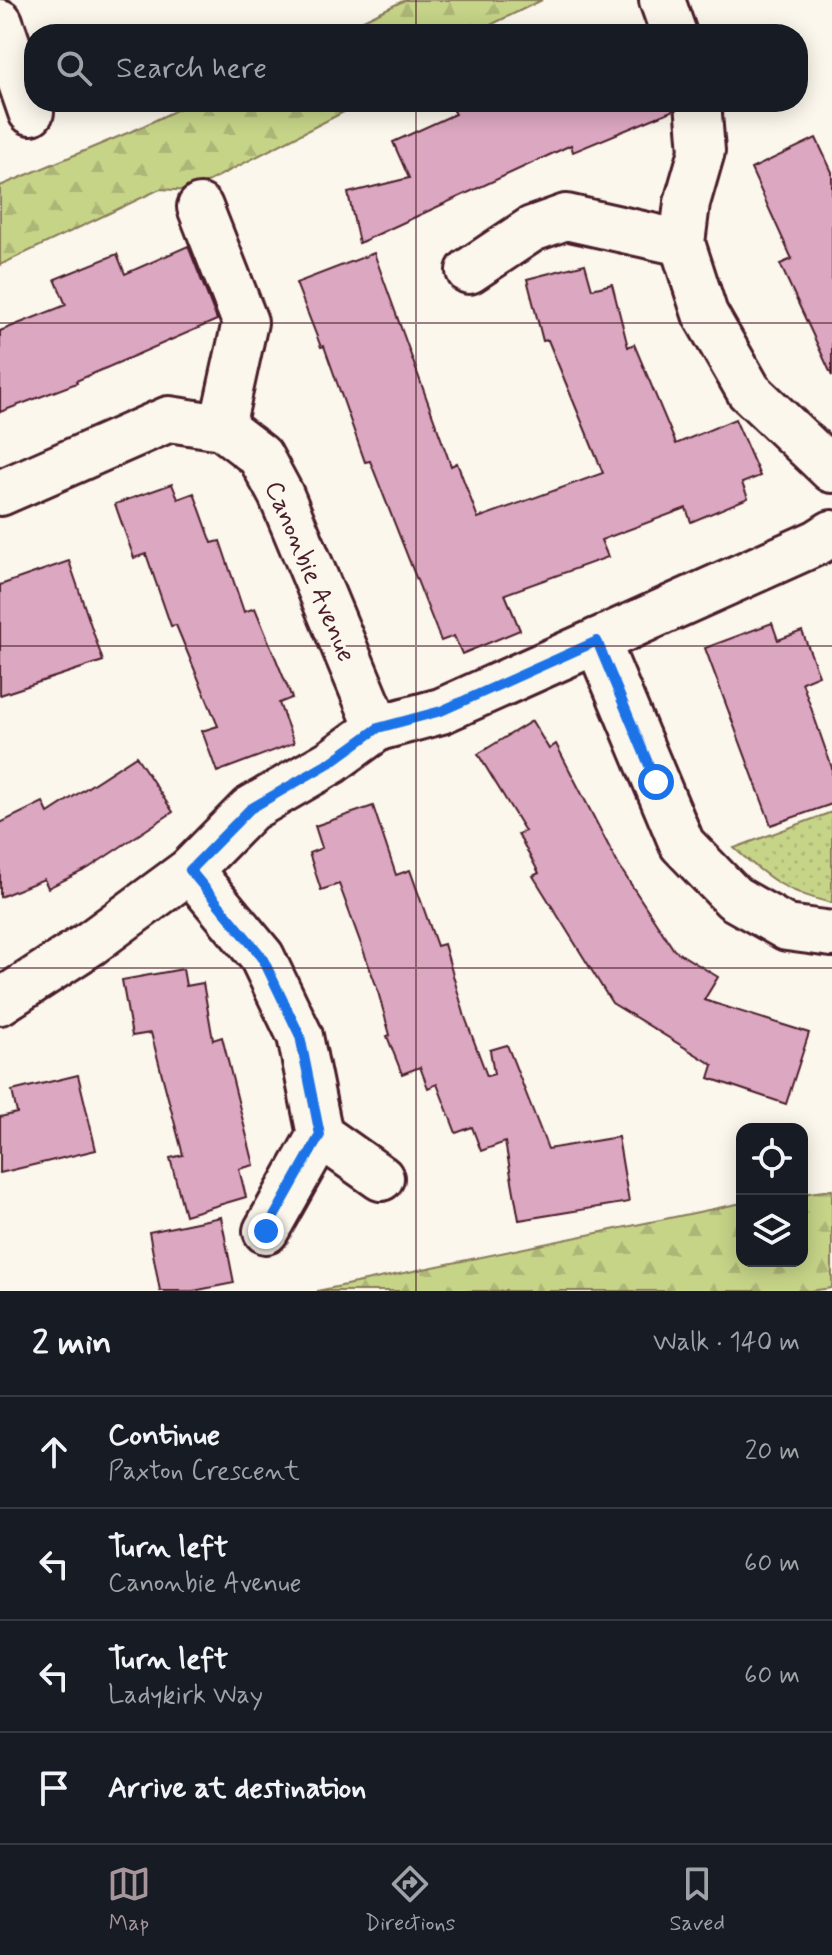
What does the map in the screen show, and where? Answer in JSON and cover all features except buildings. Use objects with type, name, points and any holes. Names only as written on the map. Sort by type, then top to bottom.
[{"type":"street","points":[[662,0],[670,24]]},
{"type":"street","points":[[2,33],[24,93]]},
{"type":"street","points":[[699,112],[702,151],[687,203],[682,243],[705,314],[749,391],[832,470]]},
{"type":"street","points":[[200,207],[245,322],[222,427]]},
{"type":"street","points":[[469,271],[532,229],[566,217],[682,243]]},
{"type":"street","name":"Canonbie Avenue","points":[[0,493],[169,419],[222,427],[260,456],[274,482],[378,728]]},
{"type":"street","points":[[0,1002],[91,943],[190,870],[250,809],[331,762],[378,728],[441,711],[832,533]]},
{"type":"street","points":[[597,641],[682,844],[734,898],[787,928],[832,934]]},
{"type":"street","points":[[190,870],[262,957],[300,1036],[320,1135],[266,1231]]},
{"type":"street","points":[[320,1135],[381,1178]]},
{"type":"green space","points":[[405,0],[542,0],[493,24],[355,24]]},
{"type":"green space","points":[[172,112],[344,112],[190,191],[160,189],[0,265],[0,186]]},
{"type":"green space","points":[[832,812],[832,903],[778,883],[734,848]]},
{"type":"green space","points":[[832,1190],[832,1288],[810,1291],[317,1291],[736,1204],[736,1267],[808,1267],[808,1193]]},
{"type":"route","points":[[266,1231],[320,1135],[300,1036],[262,957],[190,870],[250,809],[331,762],[378,728],[441,711],[597,641],[656,782]]}]
